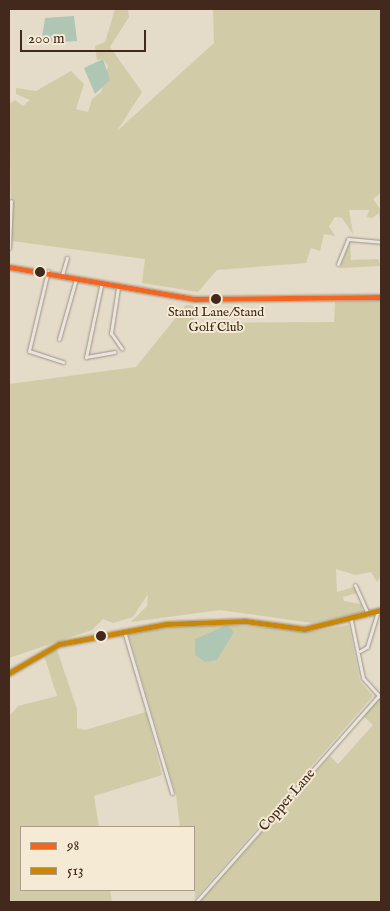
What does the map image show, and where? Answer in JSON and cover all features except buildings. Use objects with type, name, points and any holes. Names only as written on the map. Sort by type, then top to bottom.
[{"type":"main road","points":[[9,673],[46,649],[124,632],[207,620],[304,629],[351,620],[380,611]]},
{"type":"street","points":[[9,248],[11,201]]},
{"type":"street","points":[[338,264],[348,239],[381,242]]},
{"type":"street","points":[[62,275],[67,258]]},
{"type":"street","points":[[9,268],[48,271],[101,286],[194,299],[381,297]]},
{"type":"street","points":[[48,271],[29,352],[63,362]]},
{"type":"street","points":[[59,339],[76,279]]},
{"type":"street","points":[[101,286],[86,357],[115,352]]},
{"type":"street","points":[[118,288],[111,333],[122,350]]},
{"type":"street","points":[[355,585],[368,615]]},
{"type":"street","points":[[360,651],[367,647],[380,611]]},
{"type":"street","points":[[351,620],[360,651],[363,678],[380,697]]},
{"type":"street","points":[[124,632],[172,793]]},
{"type":"street","name":"Copper Lane","points":[[196,902],[380,697]]},
{"type":"shaded area","points":[[115,9],[128,9],[129,17],[110,47],[142,92],[117,131],[214,43],[213,9],[381,9],[381,193],[373,199],[381,210],[380,221],[379,213],[372,218],[367,217],[369,210],[349,210],[353,234],[342,218],[335,217],[329,226],[335,236],[324,234],[320,251],[311,248],[306,263],[217,270],[198,292],[142,283],[145,259],[12,241],[9,104],[15,100],[23,106],[30,100],[16,94],[16,88],[36,91],[71,71],[84,84],[76,109],[88,112],[92,99],[101,92],[108,66],[103,59],[97,60],[95,46],[105,42]]},
{"type":"shaded area","points":[[74,16],[77,41],[46,43],[42,38],[45,18]]},
{"type":"shaded area","points":[[103,59],[110,80],[95,94],[84,68]]},
{"type":"shaded area","points":[[350,241],[351,260],[378,259],[381,266],[340,268]]},
{"type":"shaded area","points":[[381,300],[381,576],[377,582],[371,572],[355,575],[336,569],[337,592],[354,587],[357,593],[343,597],[344,601],[361,604],[363,612],[312,623],[220,610],[131,622],[147,606],[148,594],[133,617],[113,623],[103,619],[92,630],[9,658],[9,384],[136,367],[186,305],[194,306],[194,323],[334,322],[335,302]]},
{"type":"shaded area","points":[[202,623],[314,631],[349,625],[360,681],[373,696],[195,899],[195,826],[180,826],[176,795],[128,633]]},
{"type":"shaded area","points":[[227,625],[234,632],[217,660],[205,662],[195,655],[195,639]]},
{"type":"shaded area","points":[[57,650],[77,709],[77,728],[85,730],[146,712],[162,775],[94,796],[99,826],[20,826],[20,891],[110,891],[112,902],[9,902],[9,716],[18,706],[57,696],[44,655]]},
{"type":"shaded area","points":[[378,700],[381,702],[381,902],[199,902],[330,756],[338,764],[373,725],[363,716]]},
{"type":"transit line","name":"98","points":[[9,267],[194,299],[381,297]]},
{"type":"transit line","name":"513","points":[[9,673],[59,644],[166,624],[245,621],[304,629],[381,610]]},
{"type":"place","name":"Stand Lane/Stand Golf Club","points":[[216,299]]}]
